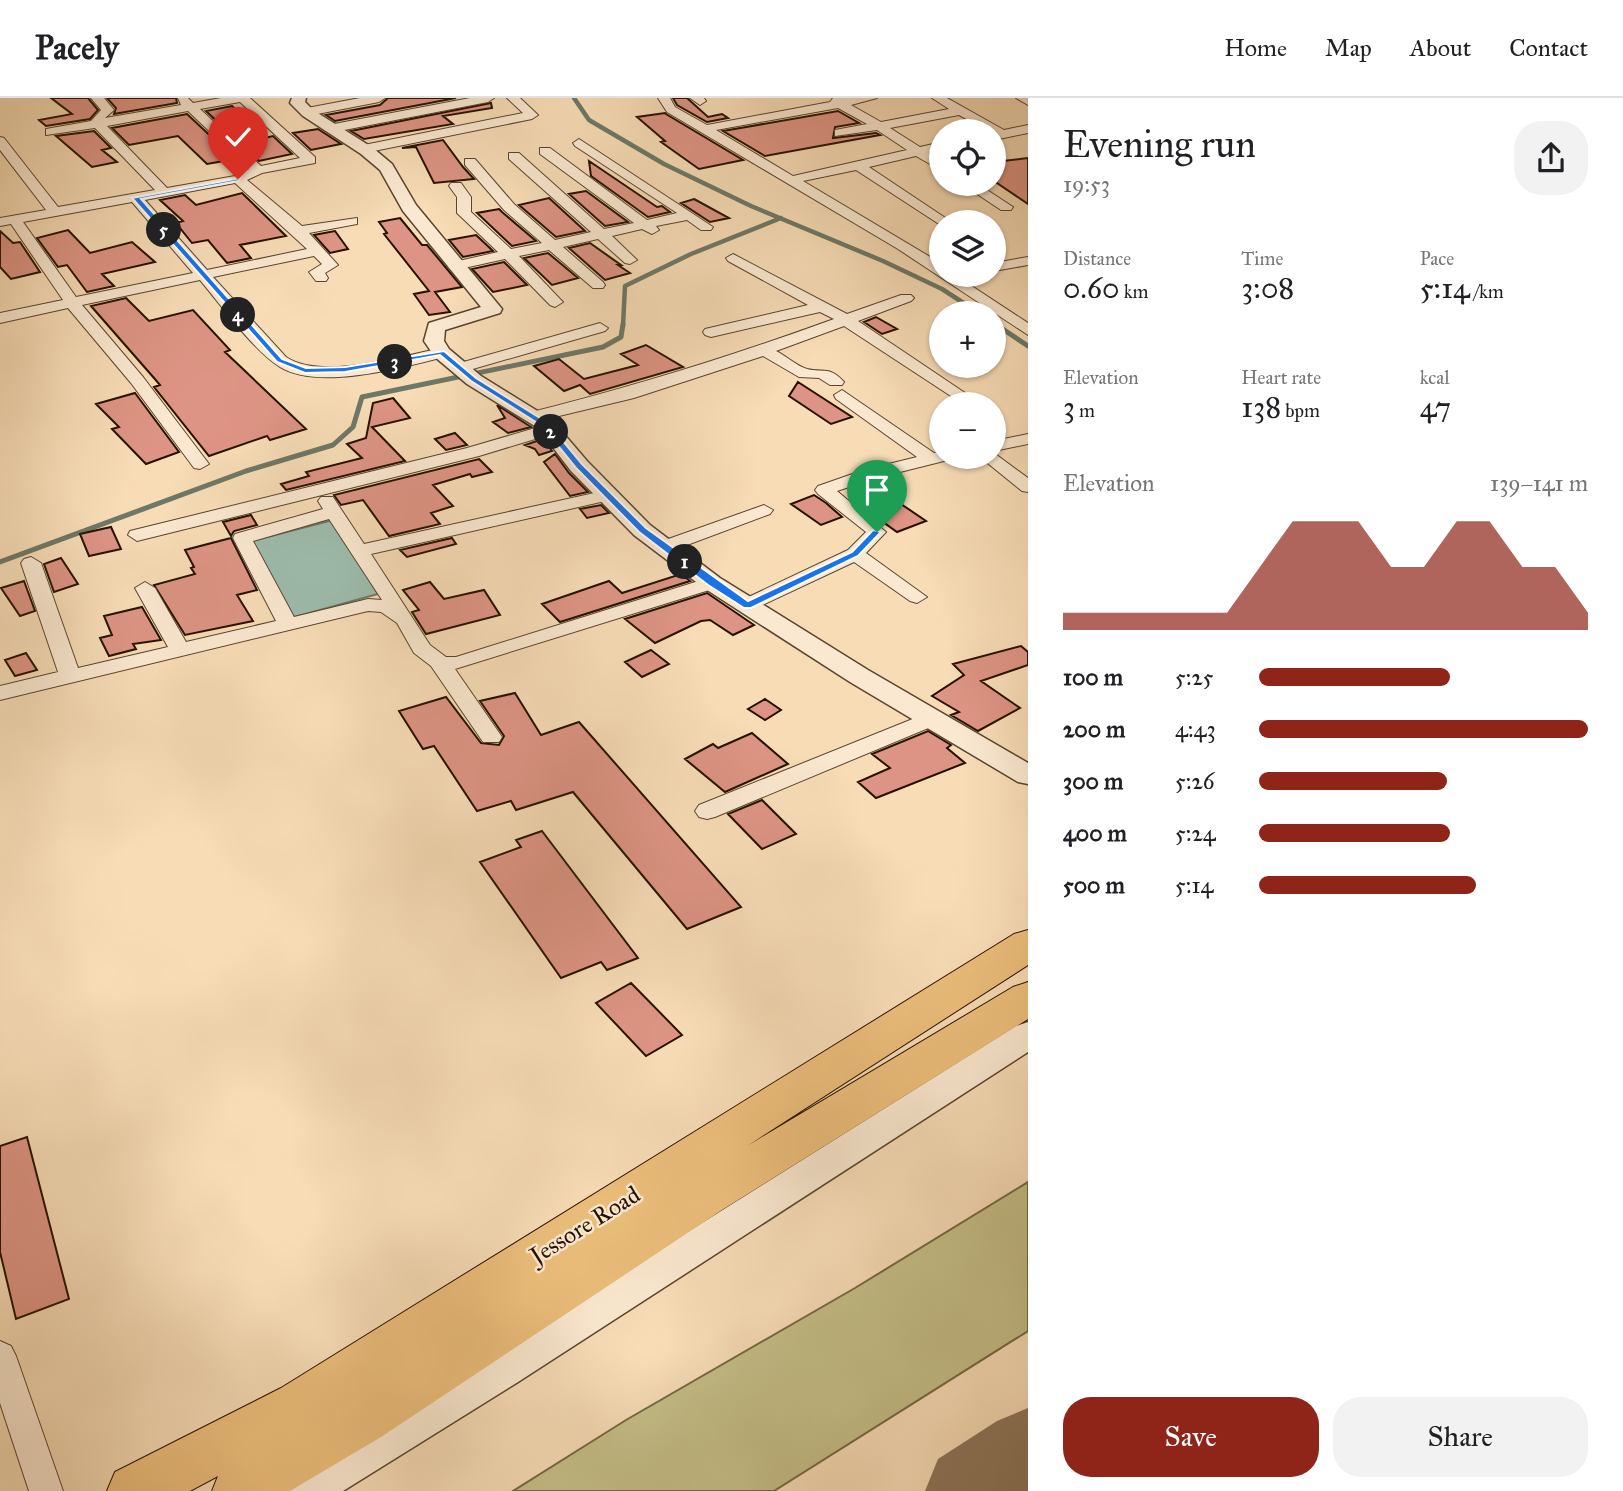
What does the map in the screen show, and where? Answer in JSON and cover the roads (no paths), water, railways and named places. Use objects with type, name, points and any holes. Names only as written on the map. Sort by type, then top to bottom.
[{"type":"highway","name":"Jessore Road","points":[[134,1491],[299,1406],[1028,945]]},
{"type":"highway","points":[[239,1491],[362,1419],[705,1196],[1028,998]]},
{"type":"street","points":[[97,98],[108,110],[97,122]]},
{"type":"street","points":[[50,132],[185,102],[242,98],[310,160],[258,170],[238,179],[7,221],[137,380],[200,464]]},
{"type":"street","points":[[301,104],[379,98]]},
{"type":"street","points":[[334,128],[488,98]]},
{"type":"street","points":[[364,149],[532,115],[513,98]]},
{"type":"street","points":[[664,98],[671,108],[704,129],[929,263]]},
{"type":"street","points":[[704,129],[835,101],[871,98]]},
{"type":"street","points":[[938,98],[973,119]]},
{"type":"street","points":[[1022,98],[1028,101]]},
{"type":"street","points":[[835,101],[929,159]]},
{"type":"street","points":[[185,102],[258,170]]},
{"type":"street","points":[[301,104],[386,167],[409,207],[493,309],[436,327],[434,341],[442,353],[465,373],[542,423],[642,530],[712,583],[930,719],[1028,775]]},
{"type":"street","points":[[839,133],[961,111]]},
{"type":"street","points":[[97,122],[165,192]]},
{"type":"street","points":[[1006,133],[1028,129]]},
{"type":"street","points":[[0,140],[54,211]]},
{"type":"street","points":[[579,143],[706,226]]},
{"type":"street","points":[[792,180],[929,148]]},
{"type":"street","points":[[545,151],[658,234]]},
{"type":"street","points":[[514,156],[630,260]]},
{"type":"street","points":[[470,162],[509,207],[598,285]]},
{"type":"street","points":[[859,166],[929,213]]},
{"type":"street","points":[[238,179],[299,231],[331,265],[316,272],[321,278]]},
{"type":"street","points":[[456,186],[464,197],[464,213],[555,302]]},
{"type":"street","points":[[988,196],[1006,207]]},
{"type":"street","points":[[136,198],[280,360],[294,368],[345,369],[442,353]]},
{"type":"street","points":[[455,266],[688,215]]},
{"type":"street","points":[[299,231],[352,221]]},
{"type":"street","points":[[0,318],[317,251]]},
{"type":"street","points":[[733,258],[846,320],[955,392]]},
{"type":"street","points":[[1006,265],[1028,261]]},
{"type":"street","points":[[967,287],[1024,324]]},
{"type":"street","points":[[137,535],[319,490],[542,423],[765,351],[906,298]]},
{"type":"street","points":[[711,332],[820,307]]},
{"type":"street","points":[[465,373],[600,328]]},
{"type":"street","points":[[765,351],[805,374],[822,373],[839,389],[929,452]]},
{"type":"street","points":[[1006,444],[1028,439]]},
{"type":"street","points":[[747,606],[855,554],[877,532],[824,490],[870,474],[929,459]]},
{"type":"street","points":[[1005,469],[1028,487]]},
{"type":"street","points":[[319,490],[426,654],[439,662],[491,737]]},
{"type":"street","points":[[359,551],[608,495]]},
{"type":"street","points":[[664,547],[764,510]]},
{"type":"street","points":[[288,624],[242,538],[334,512]]},
{"type":"street","points":[[855,554],[917,597]]},
{"type":"street","points":[[31,563],[70,676]]},
{"type":"street","points":[[439,662],[457,663],[712,583]]},
{"type":"street","points":[[145,588],[180,650]]},
{"type":"street","points":[[0,693],[368,605],[385,604],[398,610]]},
{"type":"street","points":[[706,811],[930,719]]},
{"type":"street","points":[[305,1491],[504,1369],[1028,1035]]},
{"type":"street","points":[[0,1356],[46,1491]]},
{"type":"waterway","points":[[574,98],[589,120],[664,164],[780,218]]},
{"type":"waterway","points":[[623,326],[625,286],[691,254],[780,218]]},
{"type":"waterway","points":[[780,218],[883,261],[942,289],[960,301]]},
{"type":"waterway","points":[[0,562],[246,471],[333,445],[353,427],[362,397],[603,347],[621,337],[623,324]]},
{"type":"waterway","points":[[1006,331],[1028,346]]}]
